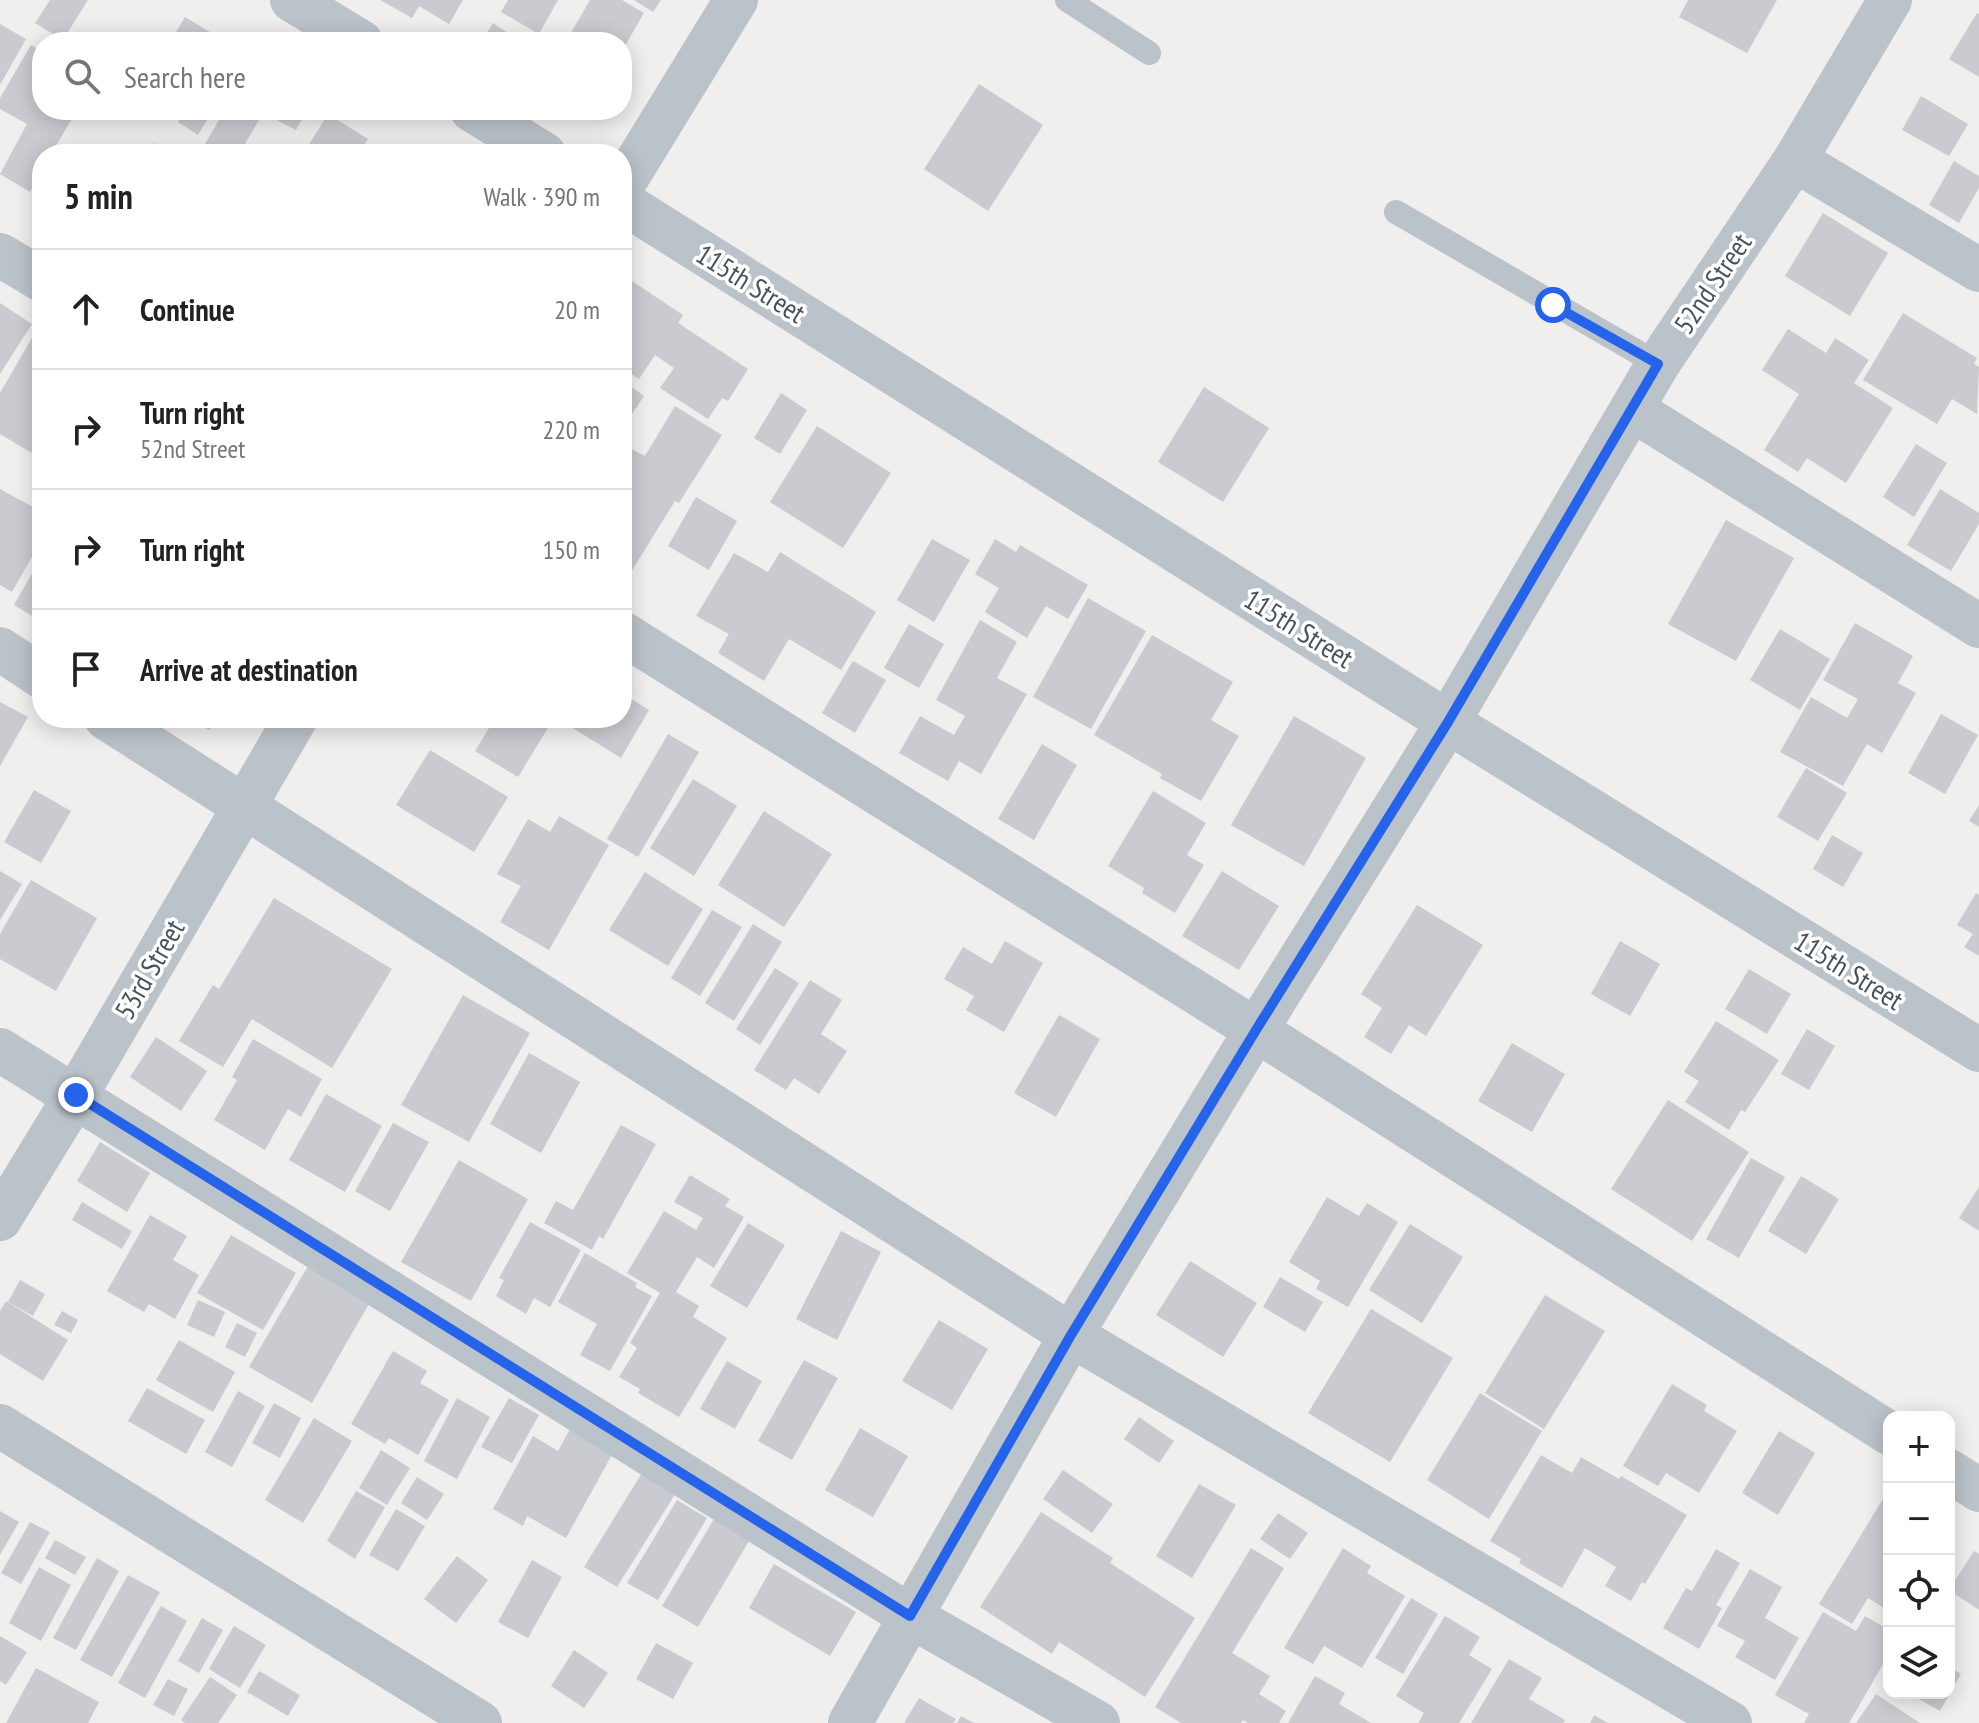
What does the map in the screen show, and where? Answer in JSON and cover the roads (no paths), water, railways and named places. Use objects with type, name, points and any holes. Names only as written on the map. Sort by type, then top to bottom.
[{"type":"street","points":[[292,0],[345,32]]},
{"type":"street","points":[[632,170],[736,0]]},
{"type":"street","name":"52nd Street","points":[[850,1723],[1071,1335],[1448,722],[1658,364],[1795,160],[1890,0]]},
{"type":"street","points":[[488,120],[528,144]]},
{"type":"street","points":[[1795,160],[1979,270]]},
{"type":"street","name":"115th Street","points":[[632,208],[1448,722],[1979,1050]]},
{"type":"street","points":[[0,255],[32,274]]},
{"type":"street","points":[[1633,410],[1979,626]]},
{"type":"street","points":[[632,639],[1256,1030],[1883,1429]]},
{"type":"street","points":[[0,649],[32,670]]},
{"type":"street","points":[[121,728],[1071,1335],[1730,1723]]},
{"type":"street","name":"53rd Street","points":[[0,1219],[76,1095],[290,728]]},
{"type":"street","points":[[0,1050],[910,1616],[1098,1723]]},
{"type":"street","points":[[0,1426],[480,1723]]},
{"type":"street","points":[[1955,1475],[1979,1490]]},
{"type":"lane","points":[[1067,0],[1149,53]]},
{"type":"lane","points":[[1396,212],[1658,364]]}]
